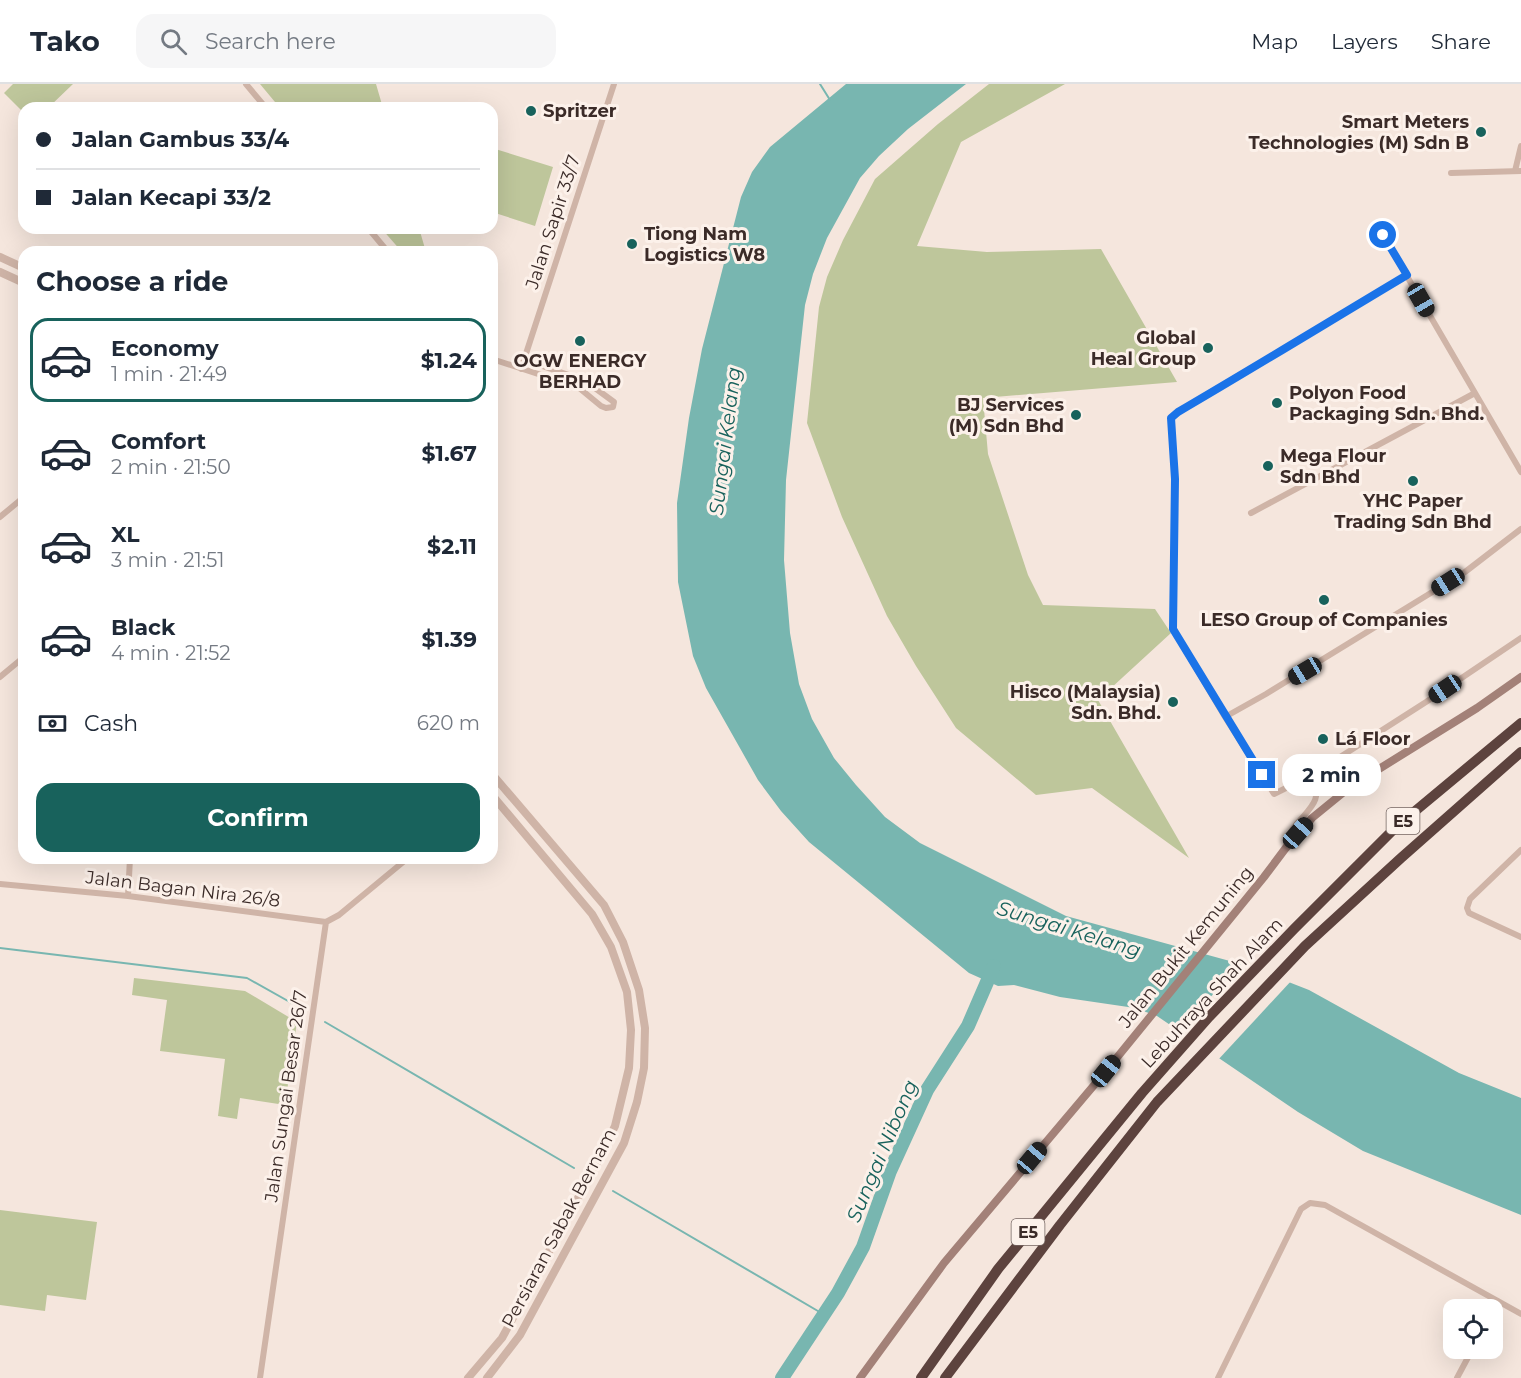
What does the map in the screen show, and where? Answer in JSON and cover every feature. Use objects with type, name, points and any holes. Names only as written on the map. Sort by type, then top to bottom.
[{"type":"highway","name":"Lebuhraya Shah Alam","points":[[921,1378],[998,1269],[1142,1093],[1209,1017],[1396,827],[1521,723]]},
{"type":"highway","name":"Lebuhraya Shah Alam","points":[[945,1378],[1157,1102],[1305,946],[1521,752]]},
{"type":"highway","points":[[952,1378],[969,1345]]},
{"type":"main road","name":"Jalan Bukit Kemuning","points":[[860,1378],[944,1263],[1106,1071],[1312,818],[1350,787],[1477,708],[1521,677]]},
{"type":"street","points":[[246,84],[261,102]]},
{"type":"street","name":"Jalan Sapir 33/7","points":[[521,369],[614,84]]},
{"type":"street","points":[[1451,173],[1518,171],[1521,146]]},
{"type":"street","points":[[1381,223],[1383,235],[1521,472]]},
{"type":"street","points":[[373,234],[383,246]]},
{"type":"street","points":[[0,257],[18,265]]},
{"type":"street","points":[[0,272],[18,280]]},
{"type":"street","points":[[1407,275],[1171,418],[1175,479],[1173,629],[1274,794],[1312,775],[1521,638]]},
{"type":"street","points":[[498,361],[578,387],[601,406],[613,408],[614,402],[584,380],[524,360]]},
{"type":"street","points":[[1251,513],[1475,393]]},
{"type":"street","points":[[0,517],[18,502]]},
{"type":"street","points":[[1225,717],[1465,572],[1521,529]]},
{"type":"street","points":[[0,677],[18,662]]},
{"type":"street","points":[[1285,849],[1290,831],[1304,816],[1317,796],[1318,786],[1312,775]]},
{"type":"street","name":"Persiaran Sabak Bernam","points":[[487,1378],[520,1335],[624,1143],[637,1102],[644,1058],[645,1028],[639,990],[618,933],[604,905],[498,781]]},
{"type":"street","name":"Persiaran Sabak Bernam","points":[[468,1378],[502,1338],[596,1165],[615,1126],[629,1068],[627,992],[611,947],[592,914],[498,802]]},
{"type":"street","points":[[1521,850],[1470,899],[1467,908],[1469,913],[1521,937]]},
{"type":"street","points":[[128,896],[130,864]]},
{"type":"street","points":[[326,922],[339,915],[401,864]]},
{"type":"street","name":"Jalan Bagan Nira 26/8","points":[[0,884],[128,896],[326,922]]},
{"type":"street","name":"Jalan Sungai Besar 26/7","points":[[261,1378],[326,922]]},
{"type":"street","points":[[1218,1378],[1301,1209],[1310,1203],[1325,1205],[1493,1299]]},
{"type":"street","points":[[1503,1304],[1521,1314]]},
{"type":"street","points":[[1458,1378],[1468,1359]]},
{"type":"green space","points":[[13,84],[73,84],[54,102],[18,102],[18,107],[4,93]]},
{"type":"green space","points":[[260,84],[376,84],[381,102],[275,102]]},
{"type":"green space","points":[[989,84],[1065,84],[961,142],[917,246],[987,252],[1101,249],[1177,382],[983,398],[988,454],[1028,575],[1043,605],[1155,609],[1171,633],[1098,700],[1189,858],[1092,788],[1036,795],[956,728],[887,616],[842,517],[807,423],[819,307],[827,277],[843,240],[875,179],[938,124]]},
{"type":"green space","points":[[498,150],[553,167],[535,226],[498,214]]},
{"type":"green space","points":[[386,234],[421,234],[424,246],[397,246]]},
{"type":"green space","points":[[134,978],[245,991],[297,1022],[285,1105],[240,1098],[237,1119],[218,1116],[225,1059],[160,1051],[167,1000],[132,995]]},
{"type":"green space","points":[[0,1210],[97,1222],[86,1300],[47,1295],[45,1311],[0,1305]]},
{"type":"water","name":"Sungai Kelang","points":[[846,84],[966,84],[908,129],[879,156],[860,178],[827,238],[813,274],[805,305],[786,480],[784,560],[790,633],[799,684],[812,719],[834,758],[885,817],[920,843],[1066,916],[1248,966],[1309,990],[1459,1073],[1521,1098],[1521,1215],[1363,1151],[1298,1112],[1157,1016],[1135,1008],[1060,997],[1014,985],[998,986],[969,973],[809,842],[781,811],[758,780],[706,688],[693,656],[678,582],[677,503],[702,349],[741,197],[752,172],[770,147]]},
{"type":"pier","points":[[1244,961],[1292,980],[1217,1061],[1177,1033]]},
{"type":"waterway","points":[[820,84],[830,100]]},
{"type":"waterway","points":[[0,948],[247,978],[304,1010]]},
{"type":"waterway","name":"Sungai Nibong","points":[[782,1378],[838,1293],[863,1247],[890,1171],[927,1090],[968,1026],[994,966]]},
{"type":"waterway","points":[[325,1022],[574,1168]]},
{"type":"waterway","points":[[613,1191],[823,1314]]},
{"type":"place","name":"Spritzer","points":[[531,111]]},
{"type":"place","name":"Smart Meters Technologies (M) Sdn B","points":[[1481,132]]},
{"type":"place","name":"Tiong Nam Logistics W8","points":[[632,244]]},
{"type":"place","name":"OGW ENERGY BERHAD","points":[[580,341]]},
{"type":"place","name":"Global Heal Group","points":[[1208,348]]},
{"type":"place","name":"Polyon Food Packaging Sdn. Bhd.","points":[[1277,403]]},
{"type":"place","name":"BJ Services (M) Sdn Bhd","points":[[1076,415]]},
{"type":"place","name":"Mega Flour Sdn Bhd","points":[[1268,466]]},
{"type":"place","name":"YHC Paper Trading Sdn Bhd","points":[[1413,481]]},
{"type":"place","name":"LESO Group of Companies","points":[[1324,600]]},
{"type":"place","name":"Hisco (Malaysia) Sdn. Bhd.","points":[[1173,702]]},
{"type":"place","name":"Lá Floor","points":[[1323,739]]},
{"type":"route","points":[[1262,775],[1173,629],[1175,479],[1171,418],[1407,275],[1383,235]]}]
